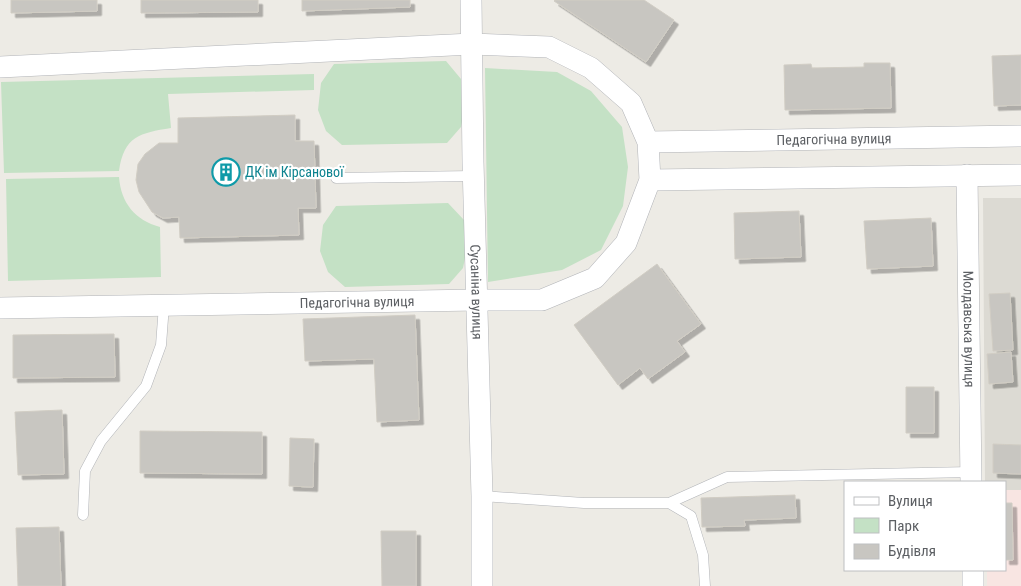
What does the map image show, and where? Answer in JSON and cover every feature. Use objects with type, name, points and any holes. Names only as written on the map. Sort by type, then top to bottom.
[{"type":"street","name":"Сусаніна вулиця","points":[[471,0],[473,176],[482,496],[482,586]]},
{"type":"street","name":"Педагогічна вулиця","points":[[0,67],[472,44],[549,47],[591,68],[631,103],[648,142],[650,180],[626,243],[595,278],[542,300],[0,308]]},
{"type":"street","name":"Педагогічна вулиця","points":[[648,142],[1021,136]]},
{"type":"street","name":"Молдавська вулиця","points":[[967,175],[971,477]]},
{"type":"street","points":[[650,180],[1021,175]]},
{"type":"street","points":[[972,571],[973,586]]},
{"type":"lane","points":[[336,178],[473,176]]},
{"type":"lane","points":[[83,516],[85,471],[101,441],[146,386],[161,345],[164,305]]},
{"type":"lane","points":[[482,496],[584,503],[669,503],[727,477],[971,477]]},
{"type":"lane","points":[[669,503],[691,516],[703,555],[705,586]]},
{"type":"shaded area","points":[[983,198],[1021,198],[1021,490],[1006,490],[1006,481],[985,481]]},
{"type":"shaded area","points":[[1006,490],[1021,490],[1021,586],[987,586],[987,571],[1006,571]]},
{"type":"green space","points":[[446,61],[461,79],[466,102],[461,127],[447,143],[342,145],[326,131],[318,110],[321,83],[334,64]]},
{"type":"green space","points":[[485,68],[557,72],[591,91],[622,127],[628,167],[623,206],[601,250],[562,270],[488,282]]},
{"type":"green space","points":[[314,74],[314,90],[168,94],[171,128],[150,132],[135,138],[125,150],[119,171],[4,173],[1,82]]},
{"type":"green space","points":[[119,177],[123,195],[131,209],[143,220],[160,227],[161,277],[8,281],[6,179]]},
{"type":"green space","points":[[448,203],[464,220],[468,243],[463,268],[449,284],[345,287],[328,272],[320,251],[323,225],[336,206]]},
{"type":"building","points":[[11,0],[97,0],[97,11],[11,13]]},
{"type":"building","points":[[141,0],[258,0],[258,12],[141,13]]},
{"type":"building","points":[[302,0],[410,0],[410,7],[302,11]]},
{"type":"building","points":[[555,0],[644,0],[674,20],[646,62]]},
{"type":"building","points":[[1021,55],[1021,105],[994,106],[992,56]]},
{"type":"building","points":[[864,63],[890,63],[891,108],[785,110],[784,65],[811,64],[812,68],[864,67]]},
{"type":"building","name":"ДК ім Кірсанової","points":[[295,115],[295,141],[314,141],[316,208],[298,208],[299,235],[180,238],[179,217],[163,218],[152,212],[139,192],[136,180],[138,164],[145,154],[159,143],[178,143],[178,118]]},
{"type":"building","points":[[799,211],[801,257],[735,259],[734,213]]},
{"type":"building","points":[[931,218],[933,266],[867,269],[864,221]]},
{"type":"building","points":[[657,264],[701,324],[677,341],[685,352],[648,379],[640,368],[618,385],[574,325]]},
{"type":"building","points":[[1010,293],[1013,350],[993,351],[989,294]]},
{"type":"building","points":[[415,315],[419,420],[377,422],[374,359],[305,361],[303,319]]},
{"type":"building","points":[[114,334],[115,377],[13,378],[13,335]]},
{"type":"building","points":[[1011,352],[1013,382],[989,384],[987,354]]},
{"type":"building","points":[[906,387],[934,387],[934,433],[906,433]]},
{"type":"building","points":[[62,410],[64,474],[18,475],[15,412]]},
{"type":"building","points":[[140,431],[262,432],[262,474],[140,473]]},
{"type":"building","points":[[290,438],[314,439],[313,487],[289,486]]},
{"type":"building","points":[[993,444],[1021,445],[1021,474],[993,473]]},
{"type":"building","points":[[795,495],[796,518],[744,520],[745,526],[702,527],[701,498]]},
{"type":"building","points":[[1006,503],[1012,503],[1013,560],[1006,560]]},
{"type":"building","points":[[59,527],[61,586],[18,586],[16,528]]},
{"type":"building","points":[[381,531],[416,531],[416,586],[382,586]]},
{"type":"place","name":"ДК ім Кірсанової","points":[[226,172]]}]
